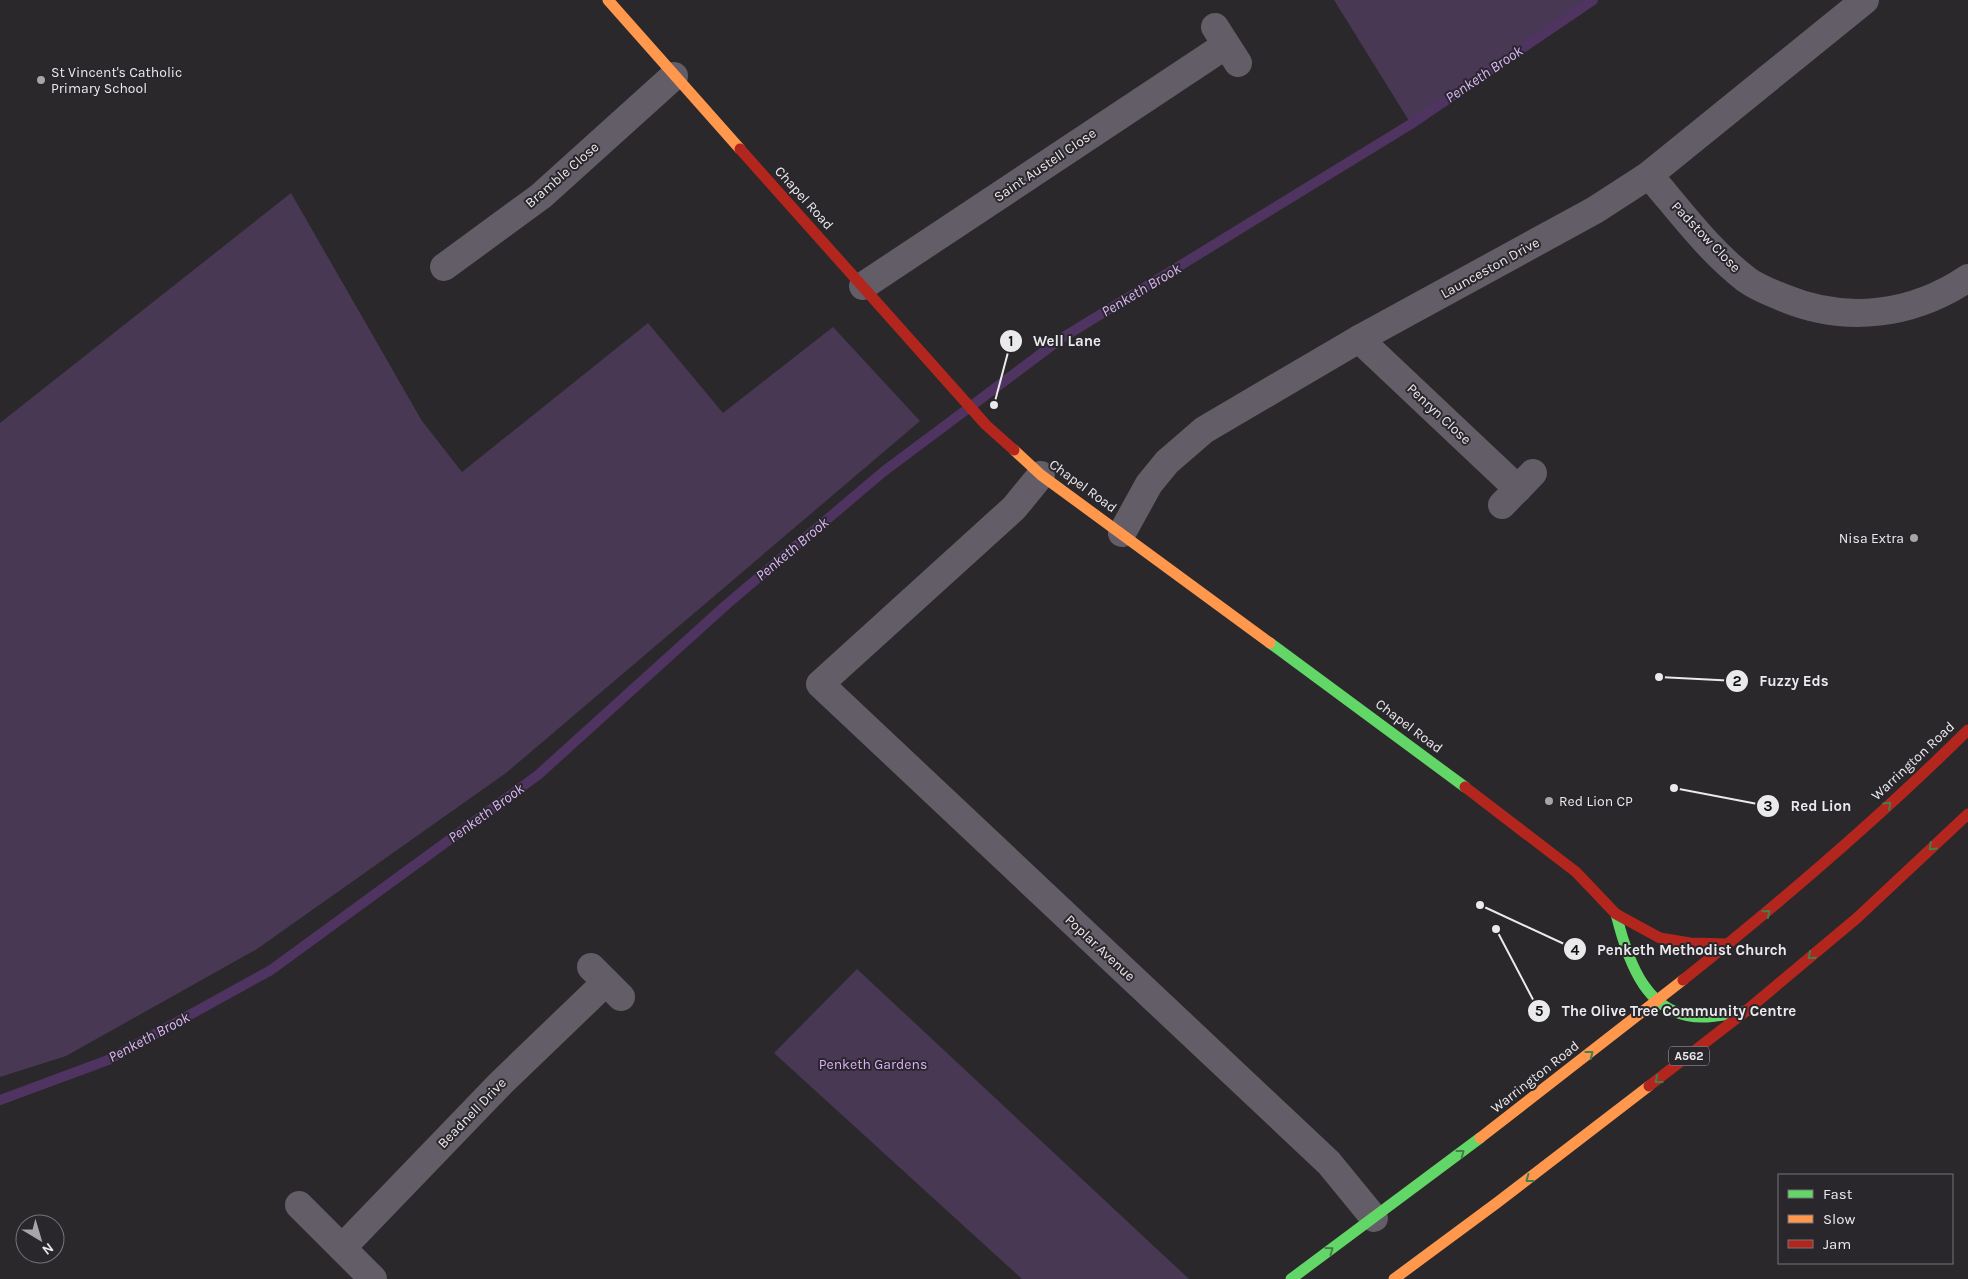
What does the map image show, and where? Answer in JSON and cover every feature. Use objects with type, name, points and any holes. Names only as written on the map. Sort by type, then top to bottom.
[{"type":"street","name":"Chapel Road","points":[[608,0],[955,390],[986,424],[1041,475],[1515,824],[1576,872],[1616,914],[1660,938],[1690,944],[1729,944]]},
{"type":"street","name":"Launceston Drive","points":[[1122,533],[1150,484],[1168,462],[1204,430],[1359,339],[1595,210],[1649,175],[1865,0]]},
{"type":"street","name":"Saint Austell Close","points":[[863,286],[1226,45]]},
{"type":"street","name":"Bramble Close","points":[[444,267],[541,196],[674,76]]},
{"type":"street","name":"Padstow Close","points":[[1649,175],[1703,238],[1748,281],[1799,304],[1851,313],[1905,308],[1950,290],[1968,278]]},
{"type":"street","name":"Penryn Close","points":[[1359,339],[1517,489]]},
{"type":"street","name":"Poplar Avenue","points":[[1041,475],[1014,508],[820,684],[1329,1163],[1374,1218]]},
{"type":"street","name":"Warrington Road","points":[[1291,1279],[1524,1106],[1729,944],[1794,891],[1856,836],[1968,730]]},
{"type":"street","name":"A562","points":[[1394,1279],[1498,1202],[1746,1011],[1857,918],[1968,814]]},
{"type":"street","points":[[1616,914],[1624,948],[1639,978],[1656,1001],[1677,1013],[1706,1017],[1746,1011]]},
{"type":"street","name":"Beadnell Drive","points":[[342,1248],[502,1083],[606,982]]},
{"type":"street","points":[[299,1205],[373,1279]]},
{"type":"green space","points":[[1334,0],[1593,0],[1411,124]]},
{"type":"green space","points":[[291,193],[422,421],[462,472],[648,323],[723,413],[833,327],[920,421],[506,773],[257,949],[66,1056],[0,1077],[0,423]]},
{"type":"green space","name":"Penketh Gardens","points":[[857,969],[1189,1279],[1022,1279],[774,1053]]},
{"type":"waterway","name":"Penketh Brook","points":[[0,1100],[108,1060],[271,970],[538,775],[726,605],[883,472],[1062,338],[1411,124],[1593,0]]},
{"type":"traffic: fast","points":[[1270,643],[1465,787]]},
{"type":"traffic: fast","points":[[1616,914],[1634,968],[1644,985],[1655,998],[1669,1009],[1686,1015],[1707,1017],[1746,1011]]},
{"type":"traffic: fast","points":[[1291,1279],[1480,1138]]},
{"type":"traffic: slow","points":[[608,0],[740,149]]},
{"type":"traffic: slow","points":[[1014,450],[1041,475],[1270,643]]},
{"type":"traffic: slow","points":[[1480,1138],[1683,980]]},
{"type":"traffic: slow","points":[[1394,1279],[1649,1086]]},
{"type":"traffic: jam","points":[[740,149],[986,425],[1014,450]]},
{"type":"traffic: jam","points":[[1683,980],[1829,859],[1968,730]]},
{"type":"traffic: jam","points":[[1465,787],[1576,872],[1616,914],[1660,938],[1690,943],[1729,944]]},
{"type":"traffic: jam","points":[[1649,1086],[1746,1011],[1857,918],[1968,814]]},
{"type":"place","name":"St Vincent's Catholic Primary School","points":[[41,80]]},
{"type":"place","name":"Well Lane","points":[[994,405]]},
{"type":"place","name":"Nisa Extra","points":[[1914,538]]},
{"type":"place","name":"Fuzzy Eds","points":[[1659,677]]},
{"type":"place","name":"Red Lion","points":[[1674,788]]},
{"type":"place","name":"Red Lion CP","points":[[1549,801]]},
{"type":"place","name":"Penketh Methodist Church","points":[[1480,905]]},
{"type":"place","name":"The Olive Tree Community Centre","points":[[1496,929]]}]
